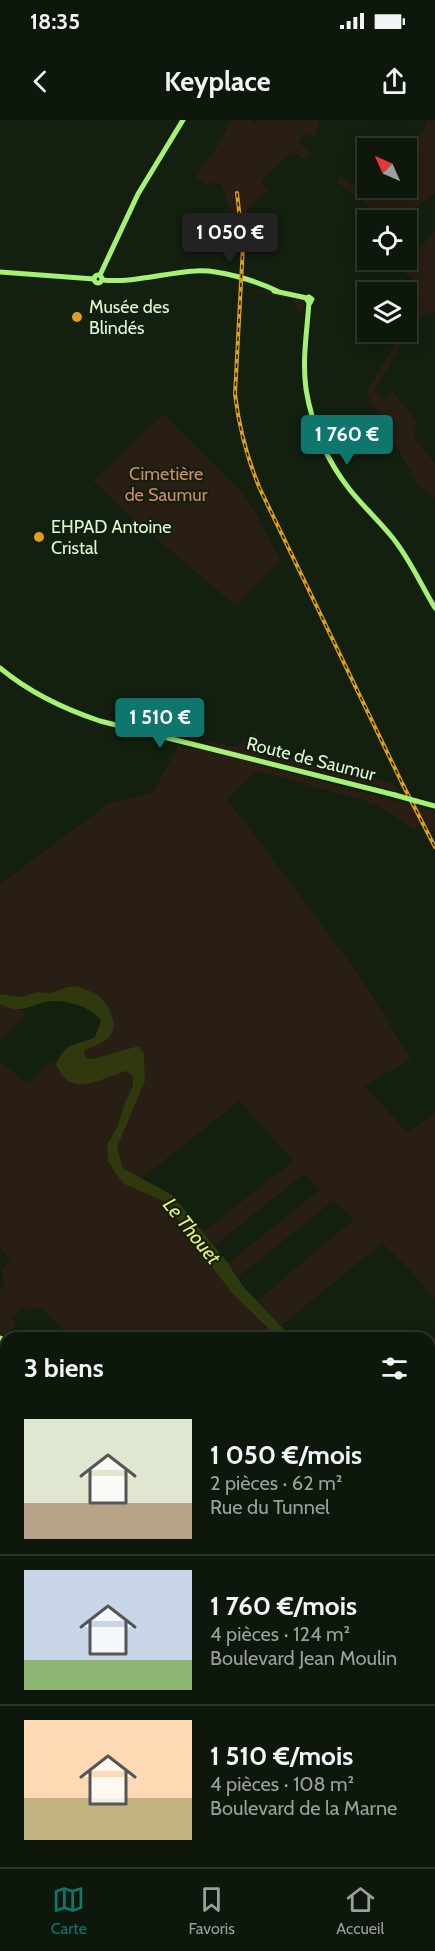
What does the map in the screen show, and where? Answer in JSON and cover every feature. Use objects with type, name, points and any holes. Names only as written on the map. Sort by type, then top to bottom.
[{"type":"street","points":[[101,277],[138,195],[183,120]]},
{"type":"street","points":[[0,272],[94,279],[96,275],[101,277],[160,277],[194,271],[242,279],[308,300],[304,359],[313,422],[332,464],[349,489],[398,546],[435,608]]},
{"type":"street","name":"Route de Saumur","points":[[0,668],[32,691],[72,712],[100,721],[435,805]]},
{"type":"green space","points":[[231,120],[250,120],[256,123],[258,120],[320,120],[315,136],[304,135],[299,143],[311,152],[306,160],[292,152],[260,181],[269,191],[250,206],[237,226],[221,184],[210,183],[208,185],[196,177],[220,142]]},
{"type":"green space","points":[[428,120],[435,120],[435,194],[414,210],[377,210],[388,198],[417,198],[417,138]]},
{"type":"green space","points":[[386,135],[390,138],[376,138],[374,136]]},
{"type":"green space","points":[[341,177],[357,188],[357,198],[337,182]]},
{"type":"green space","points":[[357,198],[386,198],[373,210]]},
{"type":"green space","points":[[435,230],[435,312],[417,319],[417,282],[412,282],[413,280],[402,270],[417,270],[417,252]]},
{"type":"green space","points":[[259,290],[303,301],[303,312],[299,311],[291,299],[254,291]]},
{"type":"green space","points":[[397,342],[403,342],[375,390],[383,400],[392,390],[417,422],[413,437],[435,463],[435,501],[426,488],[421,490],[366,392]]},
{"type":"green space","name":"Cimetière de Saumur","points":[[163,414],[236,486],[255,511],[280,560],[235,605],[134,520],[93,481]]},
{"type":"green space","points":[[255,731],[275,755],[394,783],[397,791],[258,757],[257,764],[435,811],[435,837],[426,824],[414,829],[366,801],[257,771],[226,800],[247,824],[359,975],[411,1059],[365,1086],[408,1133],[435,1112],[435,1300],[407,1267],[382,1243],[281,1326],[258,1300],[354,1219],[333,1201],[238,1277],[228,1263],[320,1190],[304,1174],[214,1246],[203,1232],[293,1161],[239,1101],[142,1178],[123,1168],[117,1147],[145,1081],[142,1050],[138,1046],[92,1059],[87,1058],[84,1054],[85,1050],[107,1039],[113,1016],[103,999],[55,991],[37,992],[22,997],[0,994],[0,884],[108,804],[153,792],[178,746],[200,750],[210,741],[236,747]]},
{"type":"green space","points":[[0,1004],[22,1010],[25,1014],[0,1041]]},
{"type":"green space","points":[[0,1061],[27,1083],[50,1062],[56,1064],[59,1072],[116,1074],[126,1071],[131,1073],[133,1085],[118,1125],[107,1145],[108,1160],[114,1171],[124,1184],[166,1201],[193,1242],[232,1293],[272,1332],[64,1332],[43,1309],[28,1307],[20,1309],[11,1318],[17,1323],[10,1332],[0,1332],[0,1292],[4,1282],[2,1271],[10,1260],[0,1248]]},
{"type":"water","name":"Le Thouet","points":[[76,986],[93,992],[101,998],[113,1022],[113,1032],[108,1038],[85,1050],[84,1054],[87,1058],[93,1059],[138,1046],[144,1055],[145,1081],[117,1147],[123,1168],[172,1195],[228,1263],[242,1285],[286,1332],[272,1332],[232,1293],[166,1202],[124,1184],[114,1171],[108,1160],[107,1145],[118,1125],[133,1085],[131,1074],[126,1071],[87,1084],[78,1084],[62,1075],[56,1064],[64,1051],[72,1045],[95,1037],[101,1021],[97,1016],[81,1006],[61,1001],[47,1002],[22,1009],[8,1008],[0,1004],[0,994],[22,997],[37,992],[50,993]]},
{"type":"railway","points":[[237,193],[243,246],[235,394],[247,454],[260,489],[435,847]]},
{"type":"place","name":"Musée des Blindés","points":[[77,317]]},
{"type":"place","name":"EHPAD Antoine Cristal","points":[[39,537]]}]
